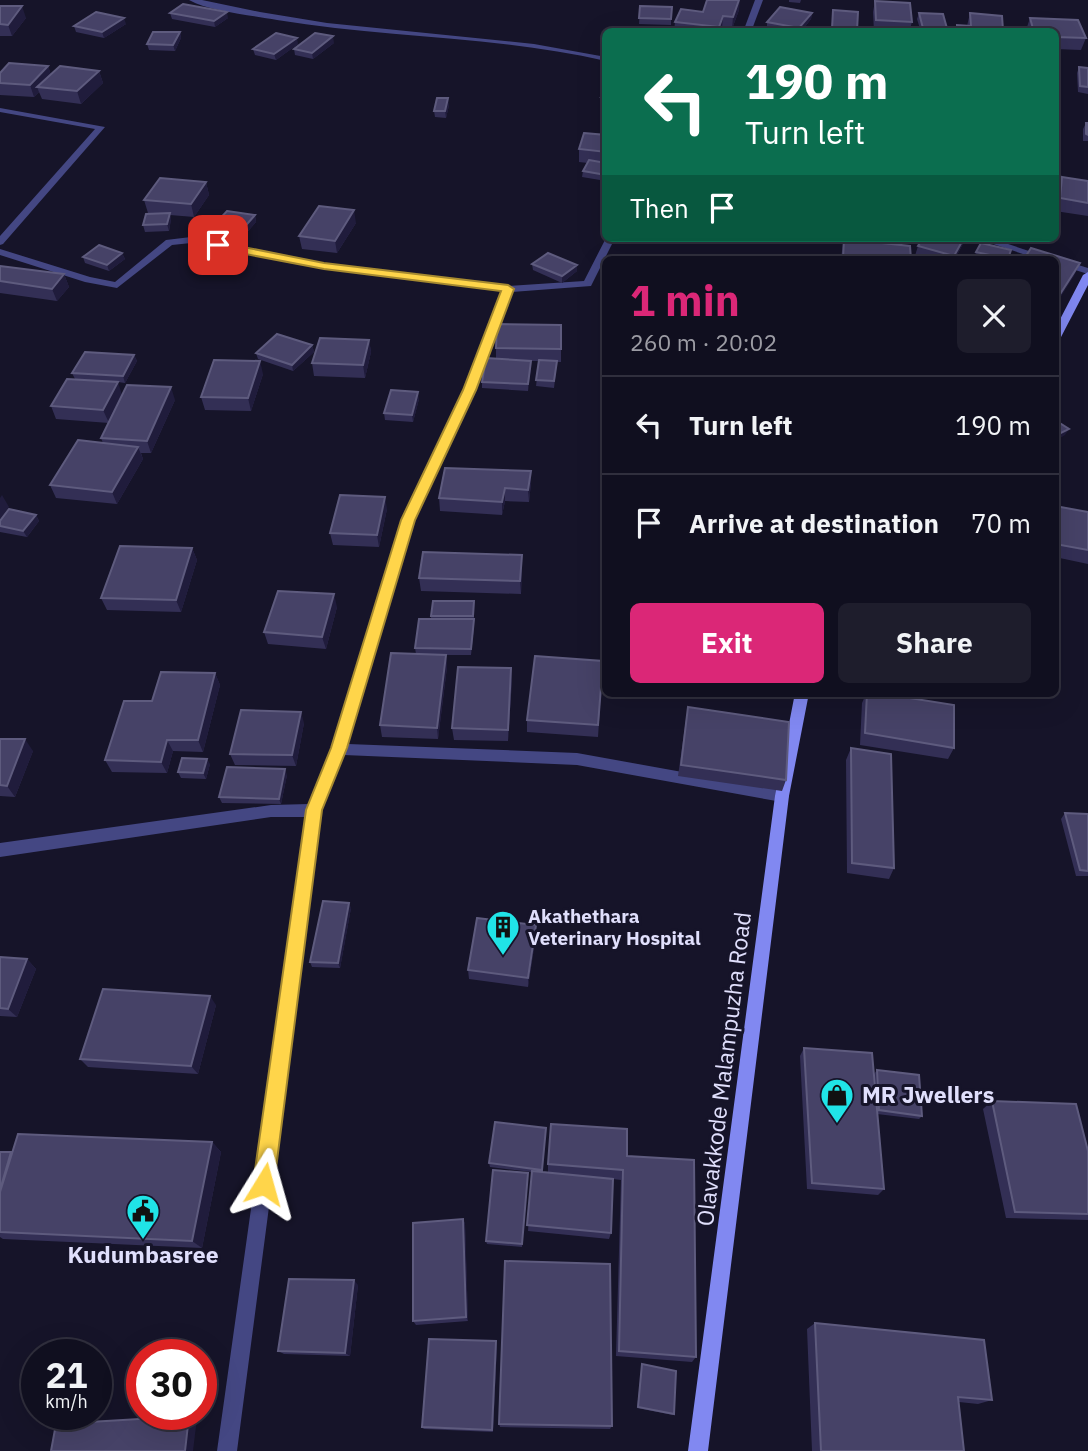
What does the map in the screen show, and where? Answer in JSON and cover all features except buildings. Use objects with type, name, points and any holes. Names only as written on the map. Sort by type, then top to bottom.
[{"type":"main road","points":[[1059,331],[1088,273]]},
{"type":"main road","name":"Olavakkode Malampuzha Road","points":[[698,1451],[782,796],[801,697]]},
{"type":"street","points":[[193,0],[273,18],[559,50],[602,58]]},
{"type":"street","points":[[748,28],[759,0]]},
{"type":"street","points":[[0,110],[101,127],[0,242]]},
{"type":"street","points":[[0,253],[88,280],[117,285],[169,242],[191,240],[324,266],[508,289],[588,284],[608,242]]},
{"type":"street","points":[[993,242],[1038,256]]},
{"type":"street","points":[[1059,262],[1088,273]]},
{"type":"street","points":[[228,1451],[314,810],[339,748],[408,520],[469,390],[508,289]]},
{"type":"street","points":[[339,748],[577,760],[782,796]]},
{"type":"street","points":[[0,850],[271,811],[314,810]]},
{"type":"place","name":"Akathethara Veterinary Hospital","points":[[503,957]]},
{"type":"place","name":"MR Jwellers","points":[[837,1125]]},
{"type":"place","name":"Kudumbasree","points":[[143,1241]]},
{"type":"route","points":[[218,245],[324,266],[508,289],[469,390],[408,520],[339,748],[314,810],[264,1184]]}]
